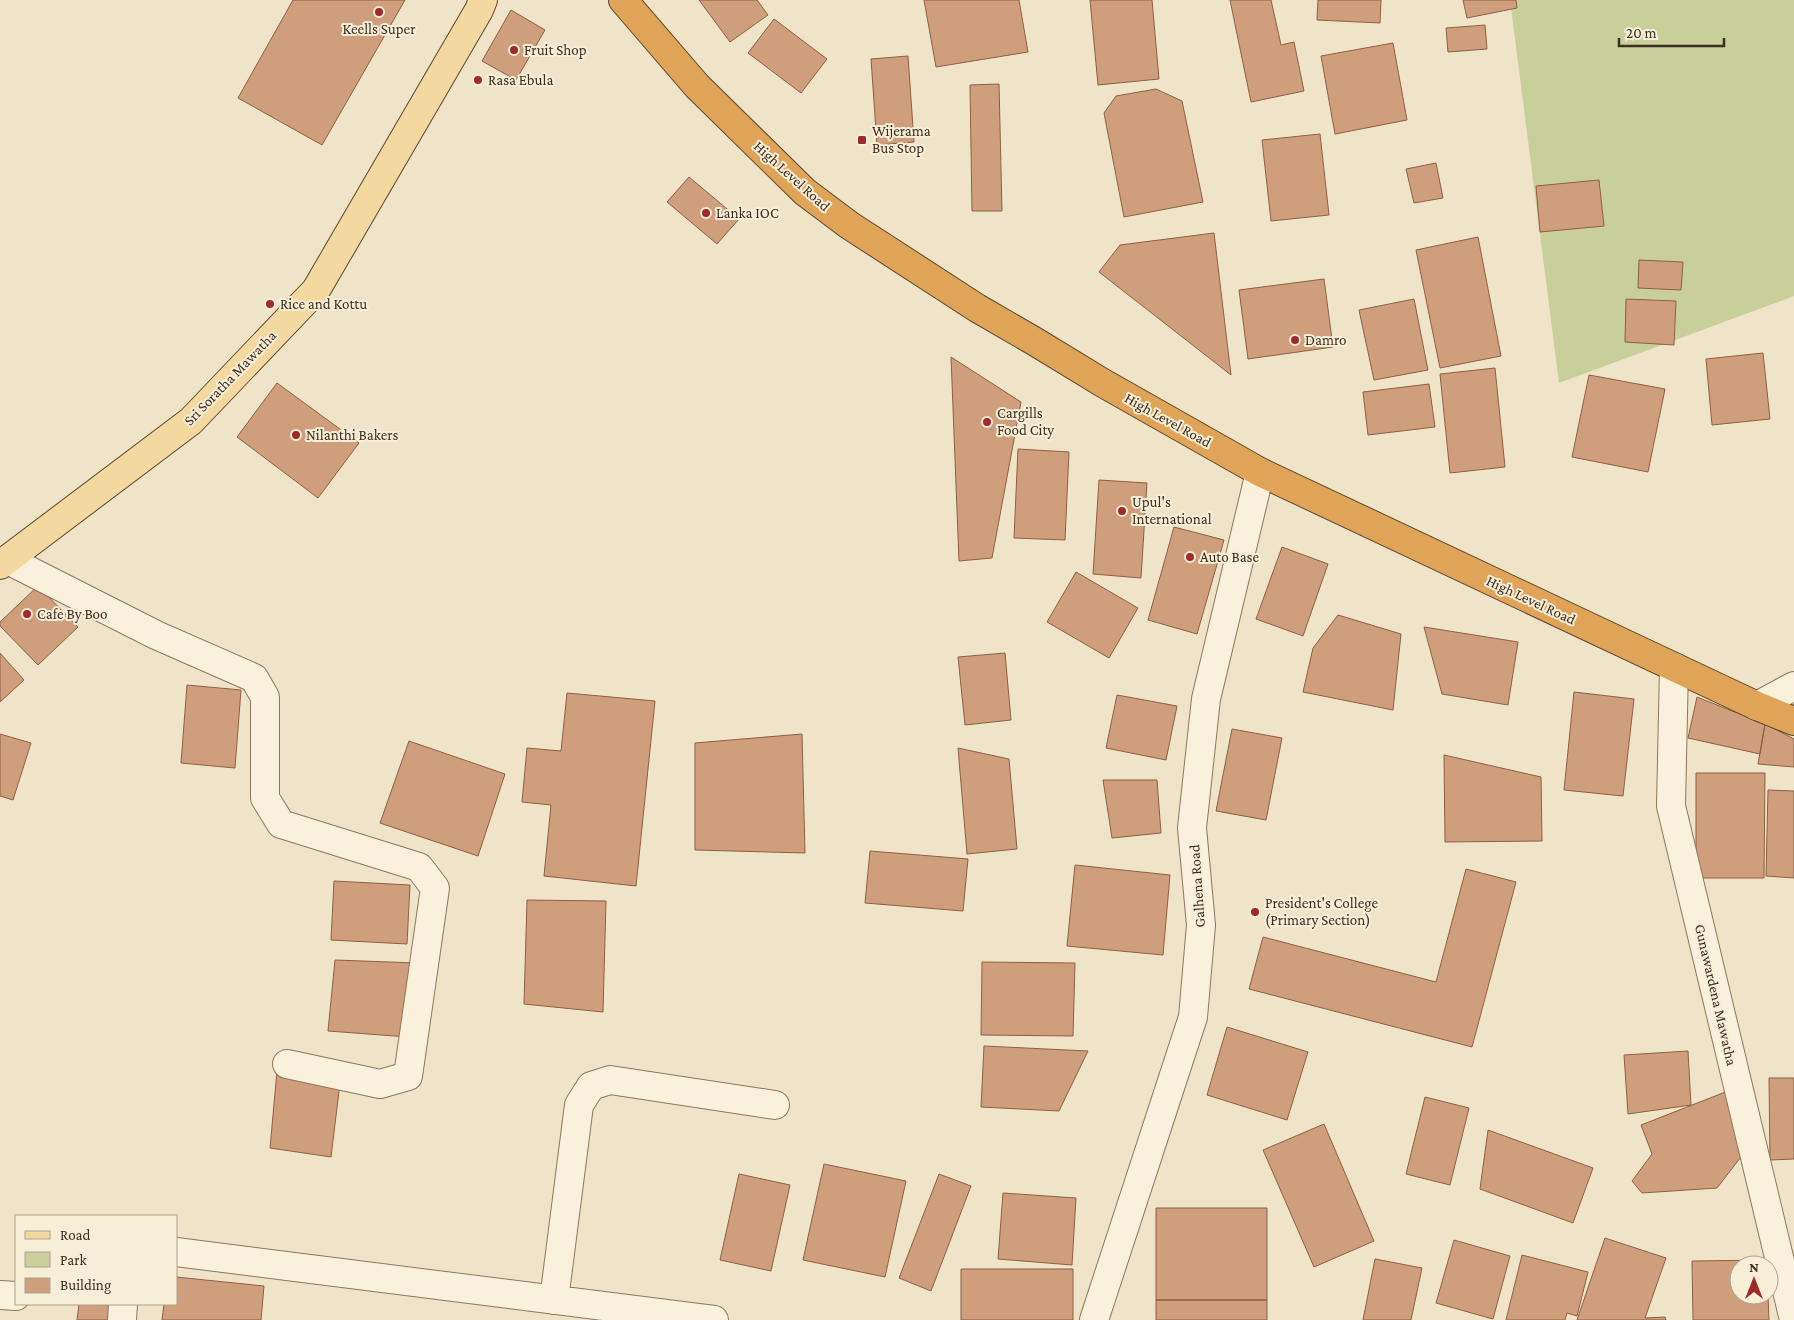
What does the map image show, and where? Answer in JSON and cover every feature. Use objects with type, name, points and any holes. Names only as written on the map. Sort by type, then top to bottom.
[{"type":"highway","name":"High Level Road","points":[[623,0],[697,86],[805,192],[849,225],[977,308],[1103,384],[1260,472],[1757,706],[1794,721]]},
{"type":"main road","name":"Sri Soratha Mawatha","points":[[4,562],[191,421],[316,290],[486,3]]},
{"type":"street","name":"Galhena Road","points":[[1094,1320],[1193,1017],[1201,924],[1192,828],[1206,699],[1260,472]]},
{"type":"street","points":[[4,562],[156,636],[254,678],[265,697],[265,798],[281,824],[419,867],[435,888],[408,1076],[380,1084],[287,1064]]},
{"type":"street","name":"Gunawardena Mawatha","points":[[1674,667],[1671,806],[1794,1320]]},
{"type":"street","points":[[1757,706],[1794,686]]},
{"type":"street","points":[[554,1300],[579,1105],[590,1086],[610,1080],[775,1105]]},
{"type":"street","points":[[178,1252],[714,1320]]},
{"type":"street","points":[[0,1295],[15,1296]]},
{"type":"street","points":[[122,1320],[123,1305]]},
{"type":"green space","points":[[1510,0],[1794,0],[1794,296],[1559,383]]},
{"type":"building","points":[[293,0],[405,0],[322,145],[238,98]]},
{"type":"building","points":[[699,0],[757,0],[768,15],[730,42]]},
{"type":"building","points":[[924,0],[1019,0],[1028,52],[936,67]]},
{"type":"building","points":[[1090,0],[1152,0],[1159,79],[1098,85]]},
{"type":"building","points":[[1230,0],[1271,0],[1281,45],[1294,42],[1304,91],[1251,102]]},
{"type":"building","points":[[1318,0],[1381,0],[1380,23],[1317,20]]},
{"type":"building","points":[[1463,0],[1516,0],[1517,8],[1467,18]]},
{"type":"building","points":[[511,10],[545,30],[516,80],[482,61]]},
{"type":"building","points":[[774,19],[827,59],[801,93],[748,53]]},
{"type":"building","points":[[1485,25],[1487,49],[1448,52],[1446,28]]},
{"type":"building","points":[[1393,43],[1407,120],[1335,134],[1321,56]]},
{"type":"building","points":[[908,56],[914,142],[877,145],[871,59]]},
{"type":"building","points":[[999,84],[1002,211],[972,211],[970,85]]},
{"type":"building","points":[[1156,89],[1182,101],[1203,202],[1124,217],[1104,113],[1116,96]]},
{"type":"building","points":[[1320,134],[1329,215],[1271,221],[1262,140]]},
{"type":"building","points":[[1436,163],[1443,198],[1414,203],[1406,169]]},
{"type":"building","points":[[689,177],[739,219],[717,244],[667,202]]},
{"type":"building","points":[[1599,180],[1604,226],[1540,232],[1536,186]]},
{"type":"building","points":[[1214,233],[1231,375],[1099,272],[1120,245]]},
{"type":"building","points":[[1478,237],[1501,356],[1440,368],[1416,250]]},
{"type":"building","points":[[1639,260],[1683,262],[1681,290],[1638,288]]},
{"type":"building","points":[[1324,279],[1333,347],[1248,359],[1239,290]]},
{"type":"building","points":[[1414,299],[1428,370],[1374,380],[1359,310]]},
{"type":"building","points":[[1626,299],[1676,301],[1674,345],[1625,342]]},
{"type":"building","points":[[1763,353],[1770,419],[1712,425],[1706,359]]},
{"type":"building","points":[[951,357],[1021,402],[992,558],[959,561]]},
{"type":"building","points":[[1495,368],[1505,467],[1450,473],[1440,374]]},
{"type":"building","points":[[1589,375],[1665,389],[1648,472],[1572,457]]},
{"type":"building","points":[[277,383],[359,443],[318,498],[237,437]]},
{"type":"building","points":[[1429,384],[1435,427],[1368,435],[1363,392]]},
{"type":"building","points":[[1018,449],[1069,452],[1065,540],[1014,538]]},
{"type":"building","points":[[1099,480],[1147,483],[1141,578],[1093,574]]},
{"type":"building","points":[[1174,527],[1224,540],[1197,634],[1148,620]]},
{"type":"building","points":[[1282,547],[1328,564],[1303,636],[1256,619]]},
{"type":"building","points":[[1076,572],[1138,608],[1109,658],[1047,622]]},
{"type":"building","points":[[38,586],[78,627],[38,665],[0,626],[0,622]]},
{"type":"building","points":[[1338,615],[1401,634],[1393,710],[1303,692],[1313,648]]},
{"type":"building","points":[[1424,627],[1518,642],[1508,705],[1442,694]]},
{"type":"building","points":[[0,653],[24,680],[0,702]]},
{"type":"building","points":[[1005,653],[1011,720],[965,725],[958,657]]},
{"type":"building","points":[[187,685],[241,690],[235,768],[181,763]]},
{"type":"building","points":[[1574,692],[1634,699],[1623,796],[1564,790]]},
{"type":"building","points":[[567,693],[655,701],[636,886],[544,876],[551,805],[522,802],[527,748],[561,751]]},
{"type":"building","points":[[1117,695],[1177,706],[1166,760],[1106,748]]},
{"type":"building","points":[[1697,697],[1765,724],[1760,754],[1688,738]]},
{"type":"building","points":[[1765,724],[1794,739],[1794,767],[1758,764]]},
{"type":"building","points":[[1232,729],[1282,738],[1266,820],[1216,811]]},
{"type":"building","points":[[0,734],[31,743],[13,800],[0,796]]},
{"type":"building","points":[[802,734],[805,853],[695,850],[695,743]]},
{"type":"building","points":[[409,741],[505,774],[478,856],[380,823]]},
{"type":"building","points":[[958,748],[1009,759],[1017,849],[967,854]]},
{"type":"building","points":[[1444,755],[1541,777],[1542,841],[1445,842]]},
{"type":"building","points":[[1696,773],[1765,773],[1764,878],[1696,878]]},
{"type":"building","points":[[1103,780],[1157,780],[1161,833],[1112,838]]},
{"type":"building","points":[[1768,790],[1794,791],[1794,878],[1766,876]]},
{"type":"building","points":[[870,851],[968,859],[963,911],[865,903]]},
{"type":"building","points":[[1075,865],[1170,875],[1163,955],[1067,946]]},
{"type":"building","points":[[1466,869],[1516,882],[1472,1047],[1249,989],[1263,937],[1436,982]]},
{"type":"building","points":[[334,881],[410,885],[407,944],[331,940]]},
{"type":"building","points":[[527,900],[606,901],[603,1012],[524,1004]]},
{"type":"building","points":[[335,960],[417,963],[408,1037],[328,1031]]},
{"type":"building","points":[[982,962],[1075,963],[1073,1036],[981,1035]]},
{"type":"building","points":[[1227,1027],[1308,1052],[1287,1120],[1207,1095]]},
{"type":"building","points":[[984,1046],[1088,1051],[1059,1111],[981,1107]]},
{"type":"building","points":[[1688,1051],[1691,1105],[1628,1114],[1624,1055]]},
{"type":"building","points":[[277,1071],[340,1083],[331,1157],[270,1148]]},
{"type":"building","points":[[1769,1078],[1794,1078],[1794,1159],[1770,1160]]},
{"type":"building","points":[[1728,1091],[1744,1153],[1717,1188],[1642,1193],[1632,1181],[1652,1154],[1641,1125]]},
{"type":"building","points":[[1425,1097],[1469,1108],[1450,1185],[1406,1174]]},
{"type":"building","points":[[1324,1124],[1374,1241],[1314,1267],[1263,1150]]},
{"type":"building","points":[[1488,1130],[1593,1168],[1573,1223],[1480,1189]]},
{"type":"building","points":[[824,1164],[906,1181],[885,1277],[803,1260]]},
{"type":"building","points":[[739,1174],[790,1185],[771,1271],[720,1260]]},
{"type":"building","points":[[939,1174],[971,1186],[931,1291],[899,1278]]},
{"type":"building","points":[[1003,1193],[1076,1198],[1072,1265],[998,1259]]},
{"type":"building","points":[[1156,1208],[1267,1208],[1267,1300],[1156,1300]]},
{"type":"building","points":[[1605,1238],[1666,1258],[1645,1318],[1665,1317],[1666,1320],[1577,1320]]},
{"type":"building","points":[[1454,1240],[1510,1256],[1493,1319],[1436,1303]]},
{"type":"building","points":[[1522,1255],[1588,1272],[1577,1316],[1567,1313],[1565,1320],[1506,1320]]},
{"type":"building","points":[[1375,1259],[1422,1268],[1411,1320],[1363,1320]]},
{"type":"building","points":[[1692,1261],[1729,1261],[1729,1305],[1768,1305],[1769,1320],[1693,1320]]},
{"type":"building","points":[[961,1269],[1073,1269],[1073,1320],[961,1320]]},
{"type":"building","points":[[178,1277],[264,1286],[261,1320],[162,1320],[164,1305],[178,1305]]},
{"type":"building","points":[[1156,1300],[1267,1300],[1267,1320],[1156,1320]]},
{"type":"building","points":[[79,1305],[116,1305],[114,1320],[77,1320]]},
{"type":"place","name":"Keells Super","points":[[379,12]]},
{"type":"place","name":"Fruit Shop","points":[[514,50]]},
{"type":"place","name":"Rasa Ebula","points":[[478,80]]},
{"type":"place","name":"Wijerama Bus Stop","points":[[862,140]]},
{"type":"place","name":"Lanka IOC","points":[[706,213]]},
{"type":"place","name":"Rice and Kottu","points":[[270,304]]},
{"type":"place","name":"Damro","points":[[1295,340]]},
{"type":"place","name":"Cargills Food City","points":[[987,422]]},
{"type":"place","name":"Nilanthi Bakers","points":[[296,435]]},
{"type":"place","name":"Upul's International","points":[[1122,511]]},
{"type":"place","name":"Auto Base","points":[[1190,557]]},
{"type":"place","name":"Cafe By Boo","points":[[27,614]]},
{"type":"place","name":"President's College (Primary Section)","points":[[1255,912]]}]
